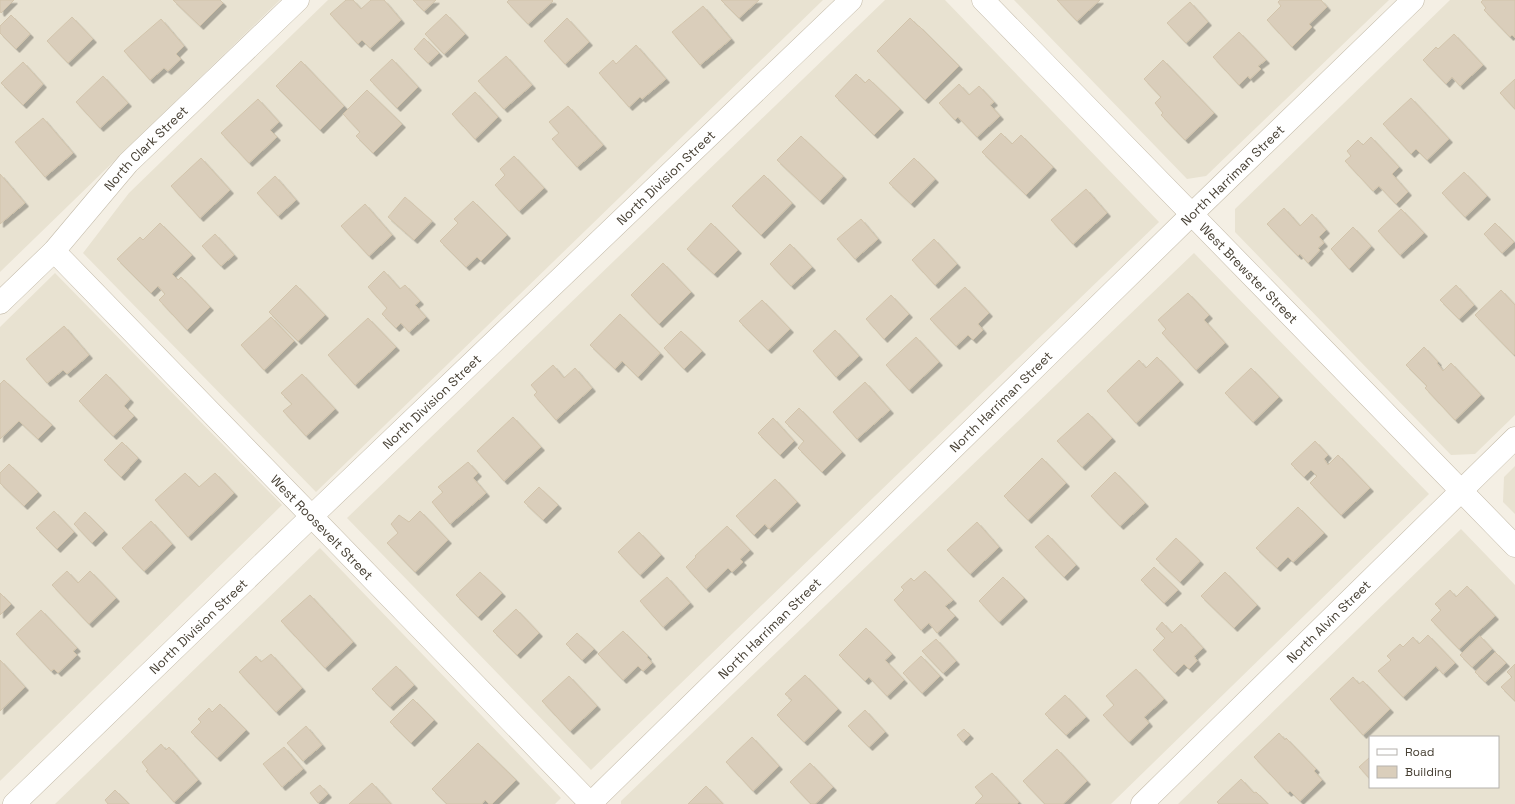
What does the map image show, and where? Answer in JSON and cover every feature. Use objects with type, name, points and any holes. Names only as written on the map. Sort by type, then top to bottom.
[{"type":"street","name":"North Clark Street","points":[[0,303],[54,251],[128,163],[298,0]]},
{"type":"street","name":"North Division Street","points":[[14,804],[312,516],[851,0]]},
{"type":"street","name":"West Brewster Street","points":[[983,0],[1515,546]]},
{"type":"street","name":"North Harriman Street","points":[[590,804],[1192,214],[1413,0]]},
{"type":"street","name":"West Roosevelt Street","points":[[54,251],[590,804]]},
{"type":"street","name":"North Alvin Street","points":[[1142,804],[1515,438]]},
{"type":"shaded area","points":[[0,0],[280,0],[0,272]]},
{"type":"shaded area","points":[[328,0],[823,0],[316,492],[83,253],[129,193]]},
{"type":"shaded area","points":[[885,0],[945,0],[1159,222],[591,770],[347,518]]},
{"type":"shaded area","points":[[1014,0],[1389,0],[1206,176],[1187,179]]},
{"type":"shaded area","points":[[1450,0],[1515,0],[1515,415],[1475,454],[1451,455],[1235,232],[1235,209]]},
{"type":"shaded area","points":[[1194,253],[1429,494],[1111,804],[621,804],[621,801]]},
{"type":"shaded area","points":[[55,273],[282,505],[0,781],[0,327]]},
{"type":"shaded area","points":[[1515,466],[1515,514],[1503,502],[1504,477]]},
{"type":"shaded area","points":[[1461,529],[1515,585],[1515,804],[1178,804]]},
{"type":"shaded area","points":[[320,548],[561,798],[555,804],[55,804]]},
{"type":"building","points":[[0,0],[14,0],[1,13]]},
{"type":"building","points":[[173,0],[220,0],[223,3],[200,26]]},
{"type":"building","points":[[346,0],[353,0],[361,9],[371,0],[384,0],[401,20],[370,48],[362,40],[358,44],[330,14]]},
{"type":"building","points":[[413,0],[436,0],[424,11]]},
{"type":"building","points":[[509,0],[553,1],[528,24],[507,2]]},
{"type":"building","points":[[721,0],[759,0],[739,18]]},
{"type":"building","points":[[1057,0],[1100,0],[1077,21]]},
{"type":"building","points":[[1280,0],[1321,0],[1327,7],[1309,24],[1312,27],[1292,47],[1267,20],[1281,6],[1278,2]]},
{"type":"building","points":[[1483,0],[1515,0],[1515,38],[1512,35],[1510,37],[1484,10],[1486,8],[1481,2]]},
{"type":"building","points":[[1190,2],[1208,22],[1186,43],[1167,23]]},
{"type":"building","points":[[703,6],[731,39],[700,65],[672,32]]},
{"type":"building","points":[[446,14],[465,34],[444,54],[425,34]]},
{"type":"building","points":[[11,15],[30,34],[16,49],[0,33],[0,26]]},
{"type":"building","points":[[72,17],[93,39],[68,63],[47,41]]},
{"type":"building","points":[[567,18],[589,42],[565,64],[544,41]]},
{"type":"building","points":[[910,18],[959,66],[925,100],[877,51]]},
{"type":"building","points":[[161,19],[184,46],[176,54],[181,59],[168,71],[164,68],[150,80],[124,51]]},
{"type":"building","points":[[1239,32],[1266,60],[1258,66],[1261,69],[1250,79],[1248,76],[1239,85],[1213,57]]},
{"type":"building","points":[[1454,34],[1483,65],[1460,86],[1452,77],[1446,84],[1423,60],[1436,47],[1438,49]]},
{"type":"building","points":[[424,38],[439,53],[428,63],[414,49]]},
{"type":"building","points":[[636,45],[666,79],[642,99],[640,97],[629,107],[599,73],[613,60],[616,64]]},
{"type":"building","points":[[506,56],[532,85],[504,109],[478,81]]},
{"type":"building","points":[[392,59],[418,87],[397,108],[370,80]]},
{"type":"building","points":[[1163,60],[1214,113],[1185,140],[1161,115],[1163,113],[1155,103],[1161,97],[1144,79]]},
{"type":"building","points":[[301,61],[344,106],[320,130],[276,86]]},
{"type":"building","points":[[23,62],[43,84],[23,105],[1,83]]},
{"type":"building","points":[[856,74],[865,83],[869,79],[900,109],[874,135],[835,96]]},
{"type":"building","points":[[103,76],[128,103],[100,128],[76,102]]},
{"type":"building","points":[[1515,79],[1515,109],[1500,93]]},
{"type":"building","points":[[959,84],[969,95],[979,86],[994,102],[990,105],[1000,116],[977,137],[958,117],[955,120],[939,103]]},
{"type":"building","points":[[367,90],[402,124],[373,153],[356,136],[360,132],[343,114]]},
{"type":"building","points":[[475,92],[498,117],[475,139],[452,114]]},
{"type":"building","points":[[1411,98],[1449,139],[1427,160],[1416,149],[1411,154],[1383,124]]},
{"type":"building","points":[[258,99],[279,122],[270,130],[277,137],[249,163],[221,133]]},
{"type":"building","points":[[568,106],[603,145],[577,167],[552,139],[559,133],[549,122]]},
{"type":"building","points":[[43,118],[73,153],[45,177],[15,142]]},
{"type":"building","points":[[1001,133],[1012,144],[1021,135],[1053,167],[1026,195],[982,152]]},
{"type":"building","points":[[801,136],[843,176],[820,201],[777,160]]},
{"type":"building","points":[[1371,137],[1399,167],[1392,174],[1408,192],[1396,204],[1379,186],[1373,191],[1345,161],[1351,156],[1347,151],[1358,140],[1363,145]]},
{"type":"building","points":[[514,156],[544,188],[519,211],[495,185],[505,175],[500,169]]},
{"type":"building","points":[[201,158],[230,190],[200,218],[171,186]]},
{"type":"building","points":[[914,158],[935,179],[911,204],[889,183]]},
{"type":"building","points":[[1464,172],[1487,196],[1465,217],[1442,193]]},
{"type":"building","points":[[0,174],[25,203],[0,224]]},
{"type":"building","points":[[764,175],[792,203],[761,235],[732,206]]},
{"type":"building","points":[[275,176],[296,200],[278,216],[257,193]]},
{"type":"building","points":[[1086,189],[1107,213],[1073,244],[1051,220]]},
{"type":"building","points":[[405,197],[432,221],[414,240],[388,217]]},
{"type":"building","points":[[473,201],[507,235],[481,261],[477,257],[466,267],[440,241],[458,223],[454,219]]},
{"type":"building","points":[[365,204],[392,235],[369,256],[341,226]]},
{"type":"building","points":[[1284,208],[1300,226],[1312,214],[1326,230],[1319,237],[1324,243],[1318,248],[1320,250],[1308,263],[1300,254],[1298,256],[1267,224]]},
{"type":"building","points":[[1401,209],[1424,233],[1400,255],[1378,231]]},
{"type":"building","points":[[861,219],[878,239],[855,259],[837,239]]},
{"type":"building","points":[[160,223],[192,255],[172,274],[178,280],[181,277],[210,307],[187,330],[159,300],[165,294],[158,286],[151,293],[117,259],[140,237],[143,240]]},
{"type":"building","points":[[711,223],[738,250],[714,274],[687,249]]},
{"type":"building","points":[[1495,223],[1514,242],[1502,253],[1484,234]]},
{"type":"building","points":[[1353,227],[1371,246],[1349,269],[1331,249]]},
{"type":"building","points":[[215,234],[234,255],[221,266],[202,246]]},
{"type":"building","points":[[934,239],[957,264],[935,285],[912,260]]},
{"type":"building","points":[[790,244],[812,267],[791,286],[770,264]]},
{"type":"building","points":[[663,263],[691,292],[659,324],[631,295]]},
{"type":"building","points":[[384,271],[400,289],[405,285],[420,301],[415,305],[426,317],[409,332],[401,323],[396,328],[382,314],[387,308],[368,287]]},
{"type":"building","points":[[296,285],[325,315],[298,341],[269,312]]},
{"type":"building","points":[[1456,285],[1474,305],[1459,319],[1440,300]]},
{"type":"building","points":[[965,287],[989,313],[978,324],[983,330],[973,340],[968,335],[956,346],[930,319]]},
{"type":"building","points":[[1501,290],[1515,305],[1514,355],[1475,315]]},
{"type":"building","points":[[1188,293],[1209,315],[1204,320],[1225,343],[1196,370],[1162,333],[1166,329],[1158,320]]},
{"type":"building","points":[[891,295],[909,314],[884,339],[866,319]]},
{"type":"building","points":[[762,300],[790,329],[768,350],[739,321]]},
{"type":"building","points":[[620,314],[660,353],[638,377],[622,361],[615,369],[590,345]]},
{"type":"building","points":[[271,317],[294,341],[264,370],[241,345]]},
{"type":"building","points":[[368,318],[396,347],[355,385],[328,355]]},
{"type":"building","points":[[64,326],[89,355],[67,374],[63,370],[47,383],[26,359]]},
{"type":"building","points":[[835,330],[859,356],[836,377],[813,351]]},
{"type":"building","points":[[681,331],[702,351],[684,369],[664,348]]},
{"type":"building","points":[[916,337],[939,362],[909,390],[886,365]]},
{"type":"building","points":[[1424,347],[1438,362],[1437,363],[1443,371],[1451,363],[1481,395],[1455,420],[1425,388],[1427,386],[1406,365]]},
{"type":"building","points":[[1157,357],[1180,381],[1136,423],[1107,391],[1139,360],[1146,368]]},
{"type":"building","points":[[553,365],[564,378],[575,368],[592,388],[556,420],[534,395],[537,392],[531,385]]},
{"type":"building","points":[[1251,368],[1279,397],[1253,422],[1225,393]]},
{"type":"building","points":[[106,374],[130,399],[124,406],[134,416],[113,436],[79,401]]},
{"type":"building","points":[[302,374],[335,409],[306,436],[283,411],[292,404],[281,393]]},
{"type":"building","points":[[4,380],[52,425],[38,439],[19,421],[0,439],[0,384]]},
{"type":"building","points":[[865,382],[890,410],[857,439],[833,412]]},
{"type":"building","points":[[799,408],[842,452],[822,472],[798,448],[804,441],[785,422]]},
{"type":"building","points":[[1088,413],[1112,438],[1082,467],[1057,441]]},
{"type":"building","points":[[513,417],[541,447],[504,481],[477,451]]},
{"type":"building","points":[[773,418],[794,441],[780,455],[758,433]]},
{"type":"building","points":[[1315,441],[1328,455],[1324,459],[1328,465],[1338,455],[1370,488],[1341,515],[1310,483],[1317,476],[1311,470],[1304,477],[1291,464]]},
{"type":"building","points":[[122,442],[138,458],[121,477],[104,460]]},
{"type":"building","points":[[1042,458],[1066,483],[1028,520],[1004,496]]},
{"type":"building","points":[[468,462],[478,473],[473,478],[486,493],[450,524],[432,502],[443,492],[438,487]]},
{"type":"building","points":[[9,464],[38,492],[24,506],[0,483],[0,473]]},
{"type":"building","points":[[1115,472],[1145,503],[1120,526],[1091,496]]},
{"type":"building","points":[[185,473],[199,487],[215,473],[234,493],[188,537],[155,500]]},
{"type":"building","points":[[775,479],[797,502],[769,529],[765,524],[754,535],[736,516]]},
{"type":"building","points":[[539,487],[558,505],[543,520],[524,502]]},
{"type":"building","points":[[1298,507],[1324,533],[1293,562],[1288,557],[1277,568],[1256,548]]},
{"type":"building","points":[[54,511],[74,532],[57,549],[36,528]]},
{"type":"building","points":[[420,511],[448,540],[415,572],[387,543],[398,533],[391,524],[399,515],[409,522]]},
{"type":"building","points":[[85,512],[104,531],[92,543],[74,524]]},
{"type":"building","points":[[151,521],[172,544],[144,571],[122,548]]},
{"type":"building","points":[[977,522],[999,547],[970,574],[947,550]]},
{"type":"building","points":[[727,526],[750,550],[740,559],[743,562],[732,572],[728,568],[706,589],[686,567],[696,557],[695,556]]},
{"type":"building","points":[[639,532],[661,555],[640,575],[618,552]]},
{"type":"building","points":[[1048,535],[1076,565],[1064,577],[1035,547]]},
{"type":"building","points":[[1176,538],[1200,561],[1180,582],[1156,559]]},
{"type":"building","points":[[1154,567],[1178,590],[1164,603],[1141,580]]},
{"type":"building","points":[[67,571],[78,583],[90,571],[116,598],[89,624],[52,585]]},
{"type":"building","points":[[925,571],[953,600],[945,606],[955,616],[937,633],[929,623],[921,630],[894,600],[904,590],[901,587],[911,578],[914,581]]},
{"type":"building","points":[[480,572],[502,593],[478,617],[456,595]]},
{"type":"building","points":[[1225,572],[1257,605],[1234,628],[1201,596]]},
{"type":"building","points":[[667,577],[690,603],[663,627],[640,601]]},
{"type":"building","points":[[1003,577],[1024,598],[999,622],[979,601]]},
{"type":"building","points":[[1467,586],[1495,616],[1459,649],[1431,620],[1441,610],[1435,604],[1450,590],[1456,597]]},
{"type":"building","points":[[0,593],[11,604],[0,615]]},
{"type":"building","points":[[310,595],[353,642],[325,668],[281,621]]},
{"type":"building","points":[[516,609],[539,633],[517,655],[493,631]]},
{"type":"building","points":[[41,610],[77,648],[73,651],[77,655],[58,673],[54,669],[51,671],[16,634]]},
{"type":"building","points":[[1162,622],[1172,633],[1181,624],[1203,648],[1194,656],[1197,661],[1189,669],[1184,664],[1175,673],[1153,650],[1165,638],[1156,629]]},
{"type":"building","points":[[866,628],[892,654],[885,660],[904,680],[887,696],[869,677],[865,681],[839,655]]},
{"type":"building","points":[[623,631],[648,656],[647,657],[652,663],[643,671],[638,666],[623,680],[598,654]]},
{"type":"building","points":[[577,633],[594,649],[582,660],[566,644]]},
{"type":"building","points":[[1428,635],[1455,663],[1443,674],[1436,666],[1403,697],[1378,671],[1391,660],[1387,656],[1400,644],[1403,647],[1413,637],[1419,644]]},
{"type":"building","points":[[1480,636],[1492,649],[1472,667],[1460,655]]},
{"type":"building","points":[[936,639],[956,661],[943,673],[922,651]]},
{"type":"building","points":[[1495,652],[1506,663],[1485,682],[1475,672]]},
{"type":"building","points":[[271,654],[302,688],[276,712],[239,672],[256,656],[261,662]]},
{"type":"building","points":[[921,656],[940,676],[922,693],[903,673]]},
{"type":"building","points":[[0,660],[25,687],[0,711]]},
{"type":"building","points":[[1515,664],[1515,701],[1501,687],[1512,677],[1507,672]]},
{"type":"building","points":[[396,666],[414,685],[390,707],[372,689]]},
{"type":"building","points":[[1136,669],[1164,699],[1144,717],[1149,723],[1129,742],[1103,715],[1114,705],[1106,696]]},
{"type":"building","points":[[805,675],[838,709],[804,742],[777,715],[792,700],[785,694]]},
{"type":"building","points":[[569,676],[597,706],[570,731],[542,701]]},
{"type":"building","points":[[1353,677],[1359,684],[1363,681],[1390,709],[1363,735],[1330,699]]},
{"type":"building","points":[[1065,695],[1086,717],[1066,735],[1045,714]]},
{"type":"building","points":[[413,699],[434,720],[411,743],[390,722]]},
{"type":"building","points":[[220,704],[246,730],[217,758],[191,732],[201,722],[198,719],[209,708],[212,712]]},
{"type":"building","points":[[865,710],[885,732],[869,747],[848,726]]},
{"type":"building","points":[[306,726],[322,745],[303,761],[287,743]]},
{"type":"building","points":[[964,729],[970,735],[963,742],[957,735]]},
{"type":"building","points":[[1279,733],[1285,740],[1286,738],[1316,769],[1314,771],[1322,780],[1300,801],[1290,791],[1288,793],[1254,757]]},
{"type":"building","points":[[752,737],[779,766],[753,791],[726,762]]},
{"type":"building","points":[[478,743],[516,780],[492,804],[489,804],[485,800],[482,804],[447,804],[432,789]]},
{"type":"building","points":[[161,744],[166,750],[169,747],[198,780],[174,802],[146,771],[148,770],[142,762]]},
{"type":"building","points":[[284,747],[303,769],[282,787],[263,764]]},
{"type":"building","points":[[1057,749],[1087,781],[1063,804],[1045,804],[1023,781]]},
{"type":"building","points":[[1369,758],[1369,778],[1359,767]]},
{"type":"building","points":[[810,763],[833,787],[815,804],[811,804],[790,782]]},
{"type":"building","points":[[992,773],[1019,802],[1017,804],[975,804],[983,796],[975,787]]},
{"type":"building","points":[[1241,779],[1254,793],[1256,792],[1268,804],[1219,804],[1217,802]]},
{"type":"building","points":[[372,783],[391,804],[349,804]]},
{"type":"building","points":[[320,785],[328,794],[318,803],[310,793]]},
{"type":"building","points":[[706,786],[723,804],[688,804]]},
{"type":"building","points":[[115,790],[129,804],[108,804],[105,800]]}]
